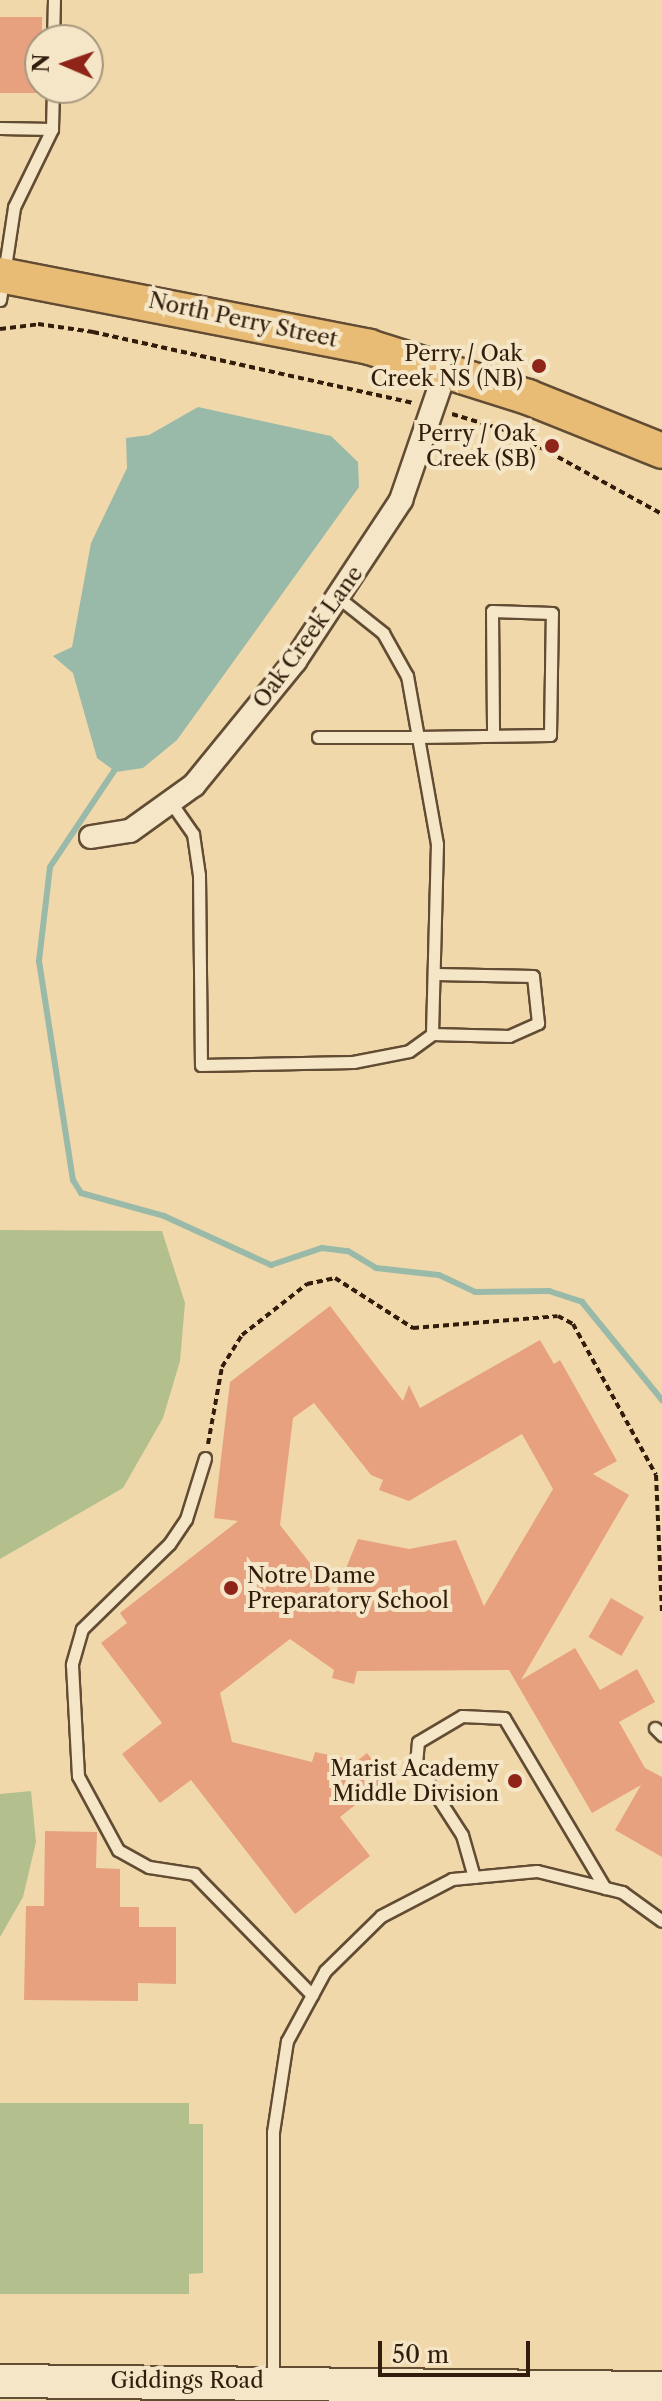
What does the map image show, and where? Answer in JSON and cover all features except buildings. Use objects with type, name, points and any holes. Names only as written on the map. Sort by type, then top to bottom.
[{"type":"main road","name":"North Perry Street","points":[[1,283],[277,324],[446,369],[662,451]]},
{"type":"street","name":"Oak Creek Lane","points":[[91,837],[130,831],[172,804],[339,598],[401,500],[446,369]]},
{"type":"street","name":"Giddings Road","points":[[0,2381],[273,2381],[444,2392],[662,2388]]},
{"type":"lane","points":[[53,24],[54,0]]},
{"type":"lane","points":[[1,283],[14,207],[52,129],[53,104]]},
{"type":"lane","points":[[0,128],[52,129]]},
{"type":"lane","points":[[339,598],[383,633],[401,665],[417,737],[437,844],[436,974],[432,1034]]},
{"type":"lane","points":[[318,737],[550,735],[552,613],[492,611],[493,735]]},
{"type":"lane","points":[[172,804],[193,834],[199,875],[201,1065],[353,1062],[409,1051],[432,1034],[509,1036],[538,1023],[533,976],[436,974]]},
{"type":"lane","points":[[205,1458],[186,1519],[169,1544],[82,1629],[72,1665],[78,1776],[118,1850],[149,1867],[194,1874],[312,1995]]},
{"type":"lane","points":[[474,1877],[462,1835],[416,1764],[418,1742],[462,1716],[504,1718],[605,1888]]},
{"type":"lane","points":[[273,2381],[273,2132],[287,2041],[312,1995],[381,1916],[452,1879],[537,1871],[605,1888],[662,1921]]},
{"type":"path","points":[[0,329],[38,324],[93,332],[340,381],[514,433],[662,514]]},
{"type":"path","points":[[205,1458],[222,1367],[242,1335],[307,1284],[335,1278],[413,1328],[558,1316],[573,1324],[656,1475],[662,1612]]},
{"type":"green space","points":[[0,1230],[162,1231],[185,1303],[180,1361],[163,1418],[123,1488],[0,1559]]},
{"type":"green space","points":[[31,1791],[36,1842],[23,1897],[0,1937],[0,1794]]},
{"type":"green space","points":[[0,2103],[189,2103],[189,2124],[203,2124],[203,2273],[189,2274],[189,2294],[0,2294]]},
{"type":"shaded area","points":[[198,407],[331,436],[358,462],[359,487],[177,740],[143,768],[116,772],[97,758],[73,673],[53,656],[72,647],[91,543],[127,468],[126,438],[149,435]]},
{"type":"waterway","points":[[114,771],[50,867],[39,961],[73,1180],[81,1193],[164,1216],[271,1265],[322,1248],[348,1251],[376,1268],[439,1275],[475,1292],[549,1291],[582,1302],[662,1400]]},
{"type":"place","name":"Perry / Oak Creek NS (NB)","points":[[539,366]]},
{"type":"place","name":"Perry / Oak Creek (SB)","points":[[552,446]]},
{"type":"place","name":"Notre Dame Preparatory School","points":[[231,1588]]},
{"type":"place","name":"Marist Academy Middle Division","points":[[515,1781]]}]
